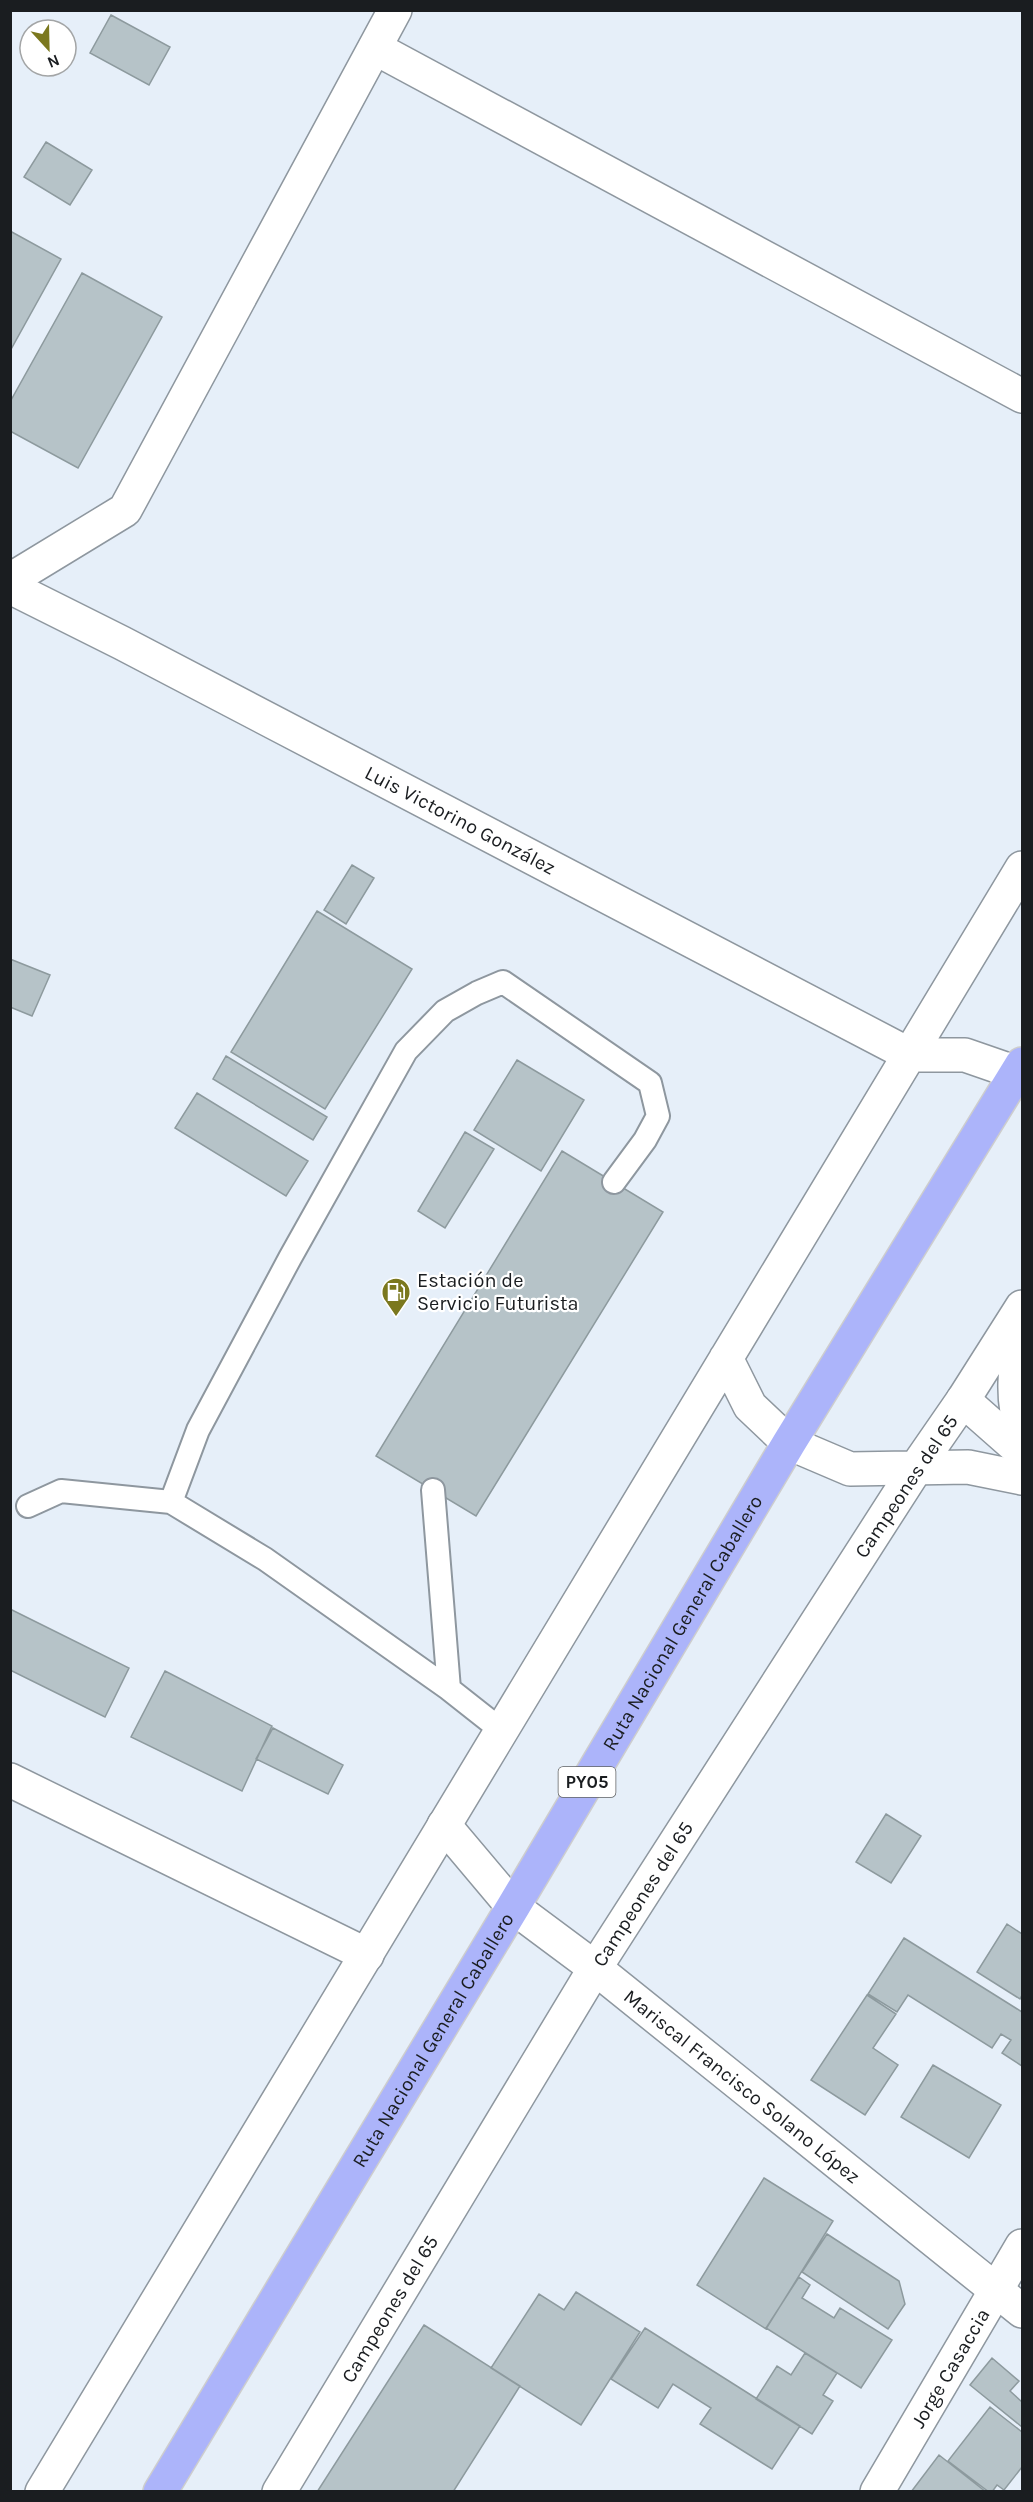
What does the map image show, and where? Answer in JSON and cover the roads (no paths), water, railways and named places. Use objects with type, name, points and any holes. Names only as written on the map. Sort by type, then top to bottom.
[{"type":"highway","name":"Ruta Nacional General Caballero","points":[[160,2492],[513,1907],[789,1443],[1021,1072]]},
{"type":"street","points":[[10,580],[125,510],[395,10]]},
{"type":"street","points":[[375,48],[1023,396]]},
{"type":"street","name":"Luis Victorino González","points":[[10,587],[133,648],[910,1055]]},
{"type":"street","points":[[42,2492],[1023,868]]},
{"type":"street","points":[[910,1055],[965,1055],[1021,1072]]},
{"type":"street","name":"Campeones del 65","points":[[279,2492],[595,1968],[916,1468],[1023,1306]]},
{"type":"street","points":[[1023,1324],[1015,1368],[1016,1414],[1023,1429]]},
{"type":"street","points":[[726,1358],[750,1406],[789,1443],[850,1468],[968,1467],[1023,1478]]},
{"type":"street","points":[[963,1400],[1023,1452]]},
{"type":"street","points":[[10,1780],[367,1955]]},
{"type":"street","name":"Mariscal Francisco Solano López","points":[[444,1825],[513,1907],[595,1968],[1023,2311]]},
{"type":"street","name":"Jorge Casaccia","points":[[877,2492],[1023,2246]]},
{"type":"lane","points":[[171,1502],[198,1430],[290,1258],[406,1051],[444,1011],[477,993],[504,982],[650,1083],[658,1116],[645,1140],[614,1182]]},
{"type":"lane","points":[[433,1490],[449,1689]]},
{"type":"lane","points":[[28,1506],[61,1491],[171,1502],[265,1559],[449,1689],[501,1730]]},
{"type":"place","name":"Estación de Servicio Futurista","points":[[396,1318]]}]
